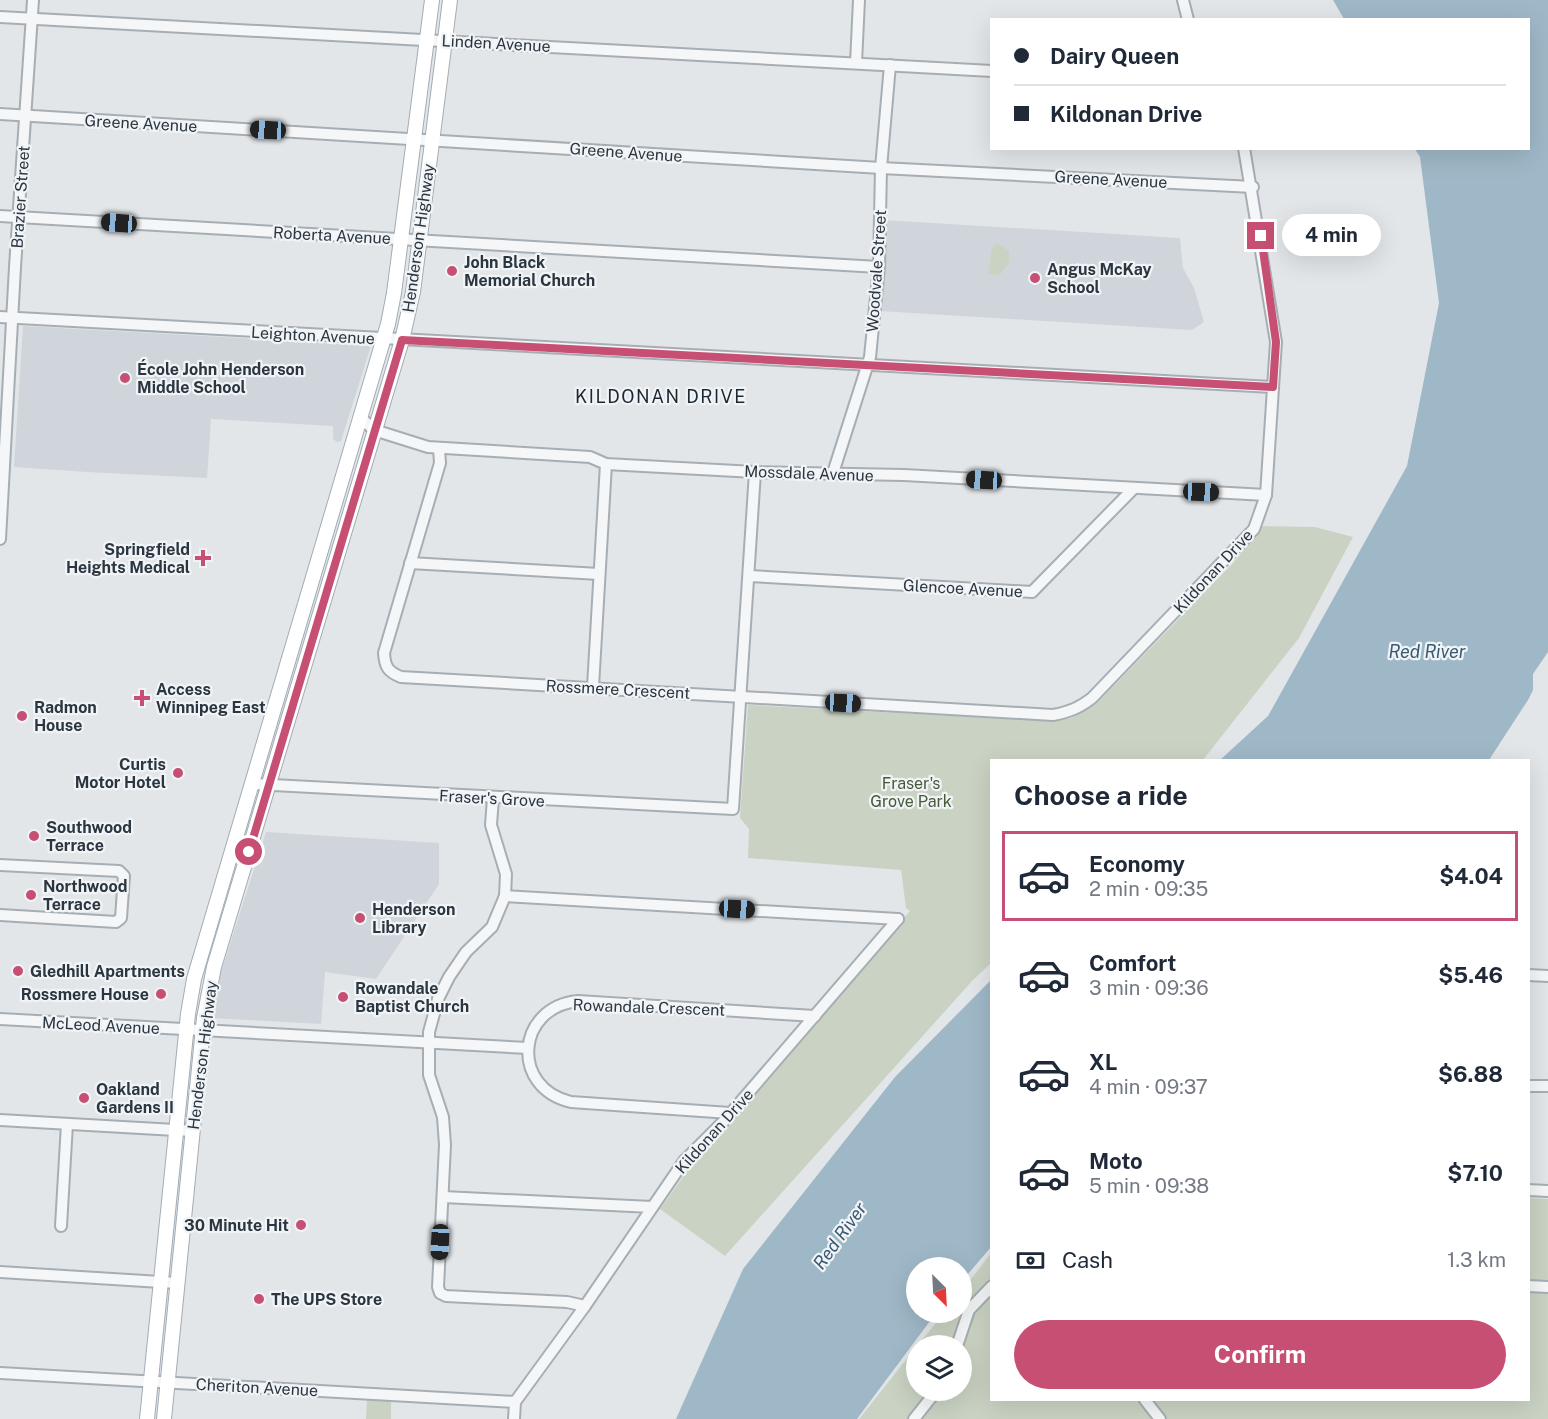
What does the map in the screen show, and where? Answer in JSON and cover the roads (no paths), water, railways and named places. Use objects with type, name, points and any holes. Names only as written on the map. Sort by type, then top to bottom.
[{"type":"main road","name":"Henderson Highway","points":[[147,1419],[186,1030],[194,979],[384,339],[394,294],[432,0]]},
{"type":"main road","name":"Henderson Highway","points":[[164,1419],[203,1031],[214,967],[402,340],[413,292],[450,0]]},
{"type":"main road","points":[[333,508],[350,513]]},
{"type":"main road","points":[[305,605],[321,609]]},
{"type":"main road","points":[[214,908],[228,921]]},
{"type":"street","name":"Brazier Street","points":[[0,539],[3,428],[33,0]]},
{"type":"street","points":[[856,63],[859,0]]},
{"type":"street","points":[[1183,0],[1188,18]]},
{"type":"street","name":"Linden Avenue","points":[[0,16],[990,71]]},
{"type":"street","name":"Woodvale Street","points":[[833,473],[867,367],[879,267],[881,168],[890,64]]},
{"type":"street","name":"Greene Avenue","points":[[0,114],[881,168],[1252,187]]},
{"type":"street","name":"Kildonan Drive","points":[[1080,708],[1254,530],[1266,495],[1276,342],[1244,150]]},
{"type":"street","name":"Roberta Avenue","points":[[0,216],[344,238],[401,238],[879,267]]},
{"type":"street","name":"Leighton Avenue","points":[[0,317],[867,367],[1273,387]]},
{"type":"street","name":"Mossdale Avenue","points":[[360,417],[374,430],[439,448],[590,457],[606,464],[1266,495]]},
{"type":"street","name":"Rossmere Crescent","points":[[439,448],[440,463],[384,653],[384,663],[390,672],[400,677],[1053,715],[1080,708]]},
{"type":"street","points":[[593,687],[606,464]]},
{"type":"street","points":[[741,697],[755,472]]},
{"type":"street","name":"Glencoe Avenue","points":[[749,576],[1032,592],[1134,488]]},
{"type":"street","points":[[410,563],[599,574]]},
{"type":"street","name":"Fraser's Grove","points":[[252,784],[733,809],[741,697]]},
{"type":"street","points":[[493,798],[491,825],[506,874],[506,896],[492,927],[466,952],[445,984],[438,999],[429,1044],[429,1075],[445,1131],[438,1287],[440,1293],[446,1296],[567,1302],[585,1306]]},
{"type":"street","points":[[0,865],[119,871],[124,876],[122,918],[116,922],[0,915]]},
{"type":"street","name":"Kildonan Drive","points":[[506,896],[898,919],[730,1113],[684,1161],[585,1306],[515,1402]]},
{"type":"street","points":[[1530,975],[1548,976]]},
{"type":"street","name":"Rowandale Crescent","points":[[528,1048],[533,1030],[542,1016],[556,1006],[571,1002],[815,1016]]},
{"type":"street","name":"McLeod Avenue","points":[[0,1019],[528,1048]]},
{"type":"street","points":[[528,1048],[530,1067],[536,1079],[549,1094],[562,1100],[730,1113]]},
{"type":"street","points":[[1530,1086],[1548,1086]]},
{"type":"street","points":[[0,1120],[193,1131]]},
{"type":"street","points":[[61,1226],[67,1124]]},
{"type":"street","points":[[1530,1190],[1548,1191]]},
{"type":"street","points":[[442,1197],[652,1207]]},
{"type":"street","points":[[0,1272],[177,1283]]},
{"type":"street","points":[[1530,1286],[1548,1287]]},
{"type":"street","points":[[961,1335],[969,1311],[990,1288]]},
{"type":"street","name":"Cheriton Avenue","points":[[0,1373],[515,1402]]},
{"type":"street","points":[[914,1419],[928,1401]]},
{"type":"street","points":[[1146,1401],[1160,1419]]},
{"type":"street","points":[[514,1419],[515,1402]]},
{"type":"water","name":"Red River","points":[[1333,0],[1548,0],[1548,652],[1533,674],[1533,690],[1528,700],[1490,759],[1221,759],[1268,716],[1407,466],[1439,303],[1420,157],[1416,150],[1530,150],[1530,18],[1343,18]]},
{"type":"water","name":"Red River","points":[[990,981],[990,1248],[972,1269],[972,1257],[906,1257],[906,1323],[929,1323],[920,1335],[906,1335],[906,1353],[857,1419],[676,1419],[743,1269],[895,1077]]},
{"type":"place","name":"John Black Memorial Church","points":[[452,271]]},
{"type":"place","name":"Angus McKay School","points":[[1035,278]]},
{"type":"place","name":"École John Henderson Middle School","points":[[125,378]]},
{"type":"place","name":"Springfield Heights Medical","points":[[203,558]]},
{"type":"place","name":"Access Winnipeg East","points":[[142,698]]},
{"type":"place","name":"Radmon House","points":[[22,716]]},
{"type":"place","name":"Curtis Motor Hotel","points":[[178,773]]},
{"type":"place","name":"Southwood Terrace","points":[[34,836]]},
{"type":"place","name":"Northwood Terrace","points":[[31,895]]},
{"type":"place","name":"Henderson Library","points":[[360,918]]},
{"type":"place","name":"Gledhill Apartments","points":[[18,971]]},
{"type":"place","name":"Rossmere House","points":[[161,994]]},
{"type":"place","name":"Rowandale Baptist Church","points":[[343,997]]},
{"type":"place","name":"Oakland Gardens II","points":[[84,1098]]},
{"type":"place","name":"30 Minute Hit","points":[[301,1225]]},
{"type":"place","name":"The UPS Store","points":[[259,1299]]},
{"type":"district","name":"KILDONAN DRIVE","points":[[661,397]]},
{"type":"park label","name":"Fraser's Grove Park","points":[[911,792]]}]
